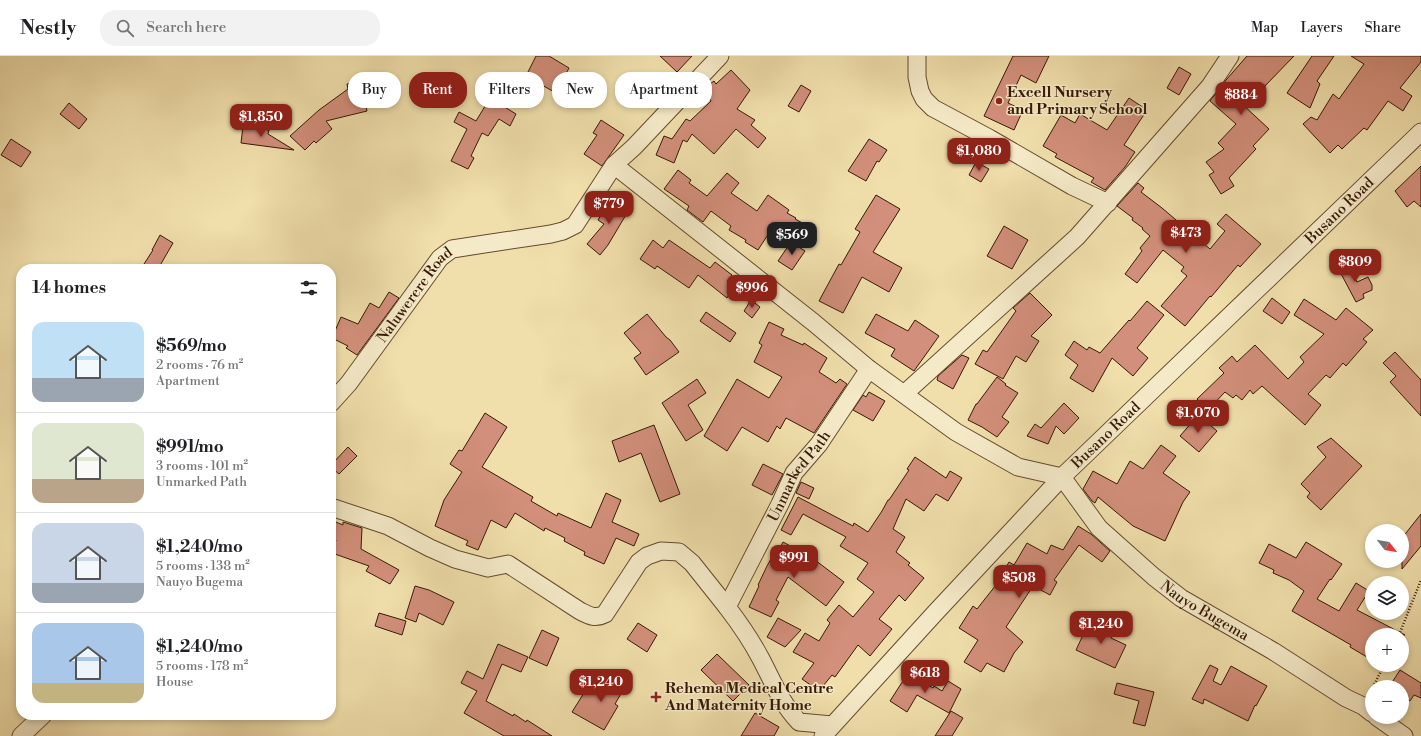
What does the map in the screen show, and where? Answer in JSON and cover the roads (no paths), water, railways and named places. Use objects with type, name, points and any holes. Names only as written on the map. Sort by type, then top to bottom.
[{"type":"street","name":"Naluwerere Road","points":[[336,397],[349,383],[440,258],[452,249],[551,234],[569,229],[575,225],[614,165],[634,147],[720,56]]},
{"type":"street","points":[[917,56],[917,76],[920,90],[924,99],[933,108],[989,138],[1072,186],[1108,203]]},
{"type":"street","points":[[904,394],[1077,236],[1108,203],[1210,86],[1230,56]]},
{"type":"street","name":"Busano Road","points":[[828,730],[1062,477],[1421,132]]},
{"type":"street","points":[[614,165],[813,322],[870,369],[956,432],[1018,467],[1062,477]]},
{"type":"street","name":"Unmarked Path","points":[[727,607],[780,504],[794,473],[819,444],[870,369]]},
{"type":"street","name":"Nauyo Bugema","points":[[1062,477],[1099,528],[1154,577],[1181,598],[1273,651],[1346,698],[1365,708]]},
{"type":"street","points":[[336,509],[388,526],[455,559],[488,568],[508,564],[580,612],[591,617],[598,618],[605,614],[640,562],[647,556],[661,551],[679,552],[692,563],[747,634],[779,696],[788,710],[799,722],[828,730]]},
{"type":"street","points":[[21,736],[38,720]]},
{"type":"street","points":[[1387,724],[1404,736]]},
{"type":"place","name":"Excell Nursery and Primary School","points":[[999,101]]},
{"type":"place","name":"Rehema Medical Centre And Maternity Home","points":[[656,697]]}]
